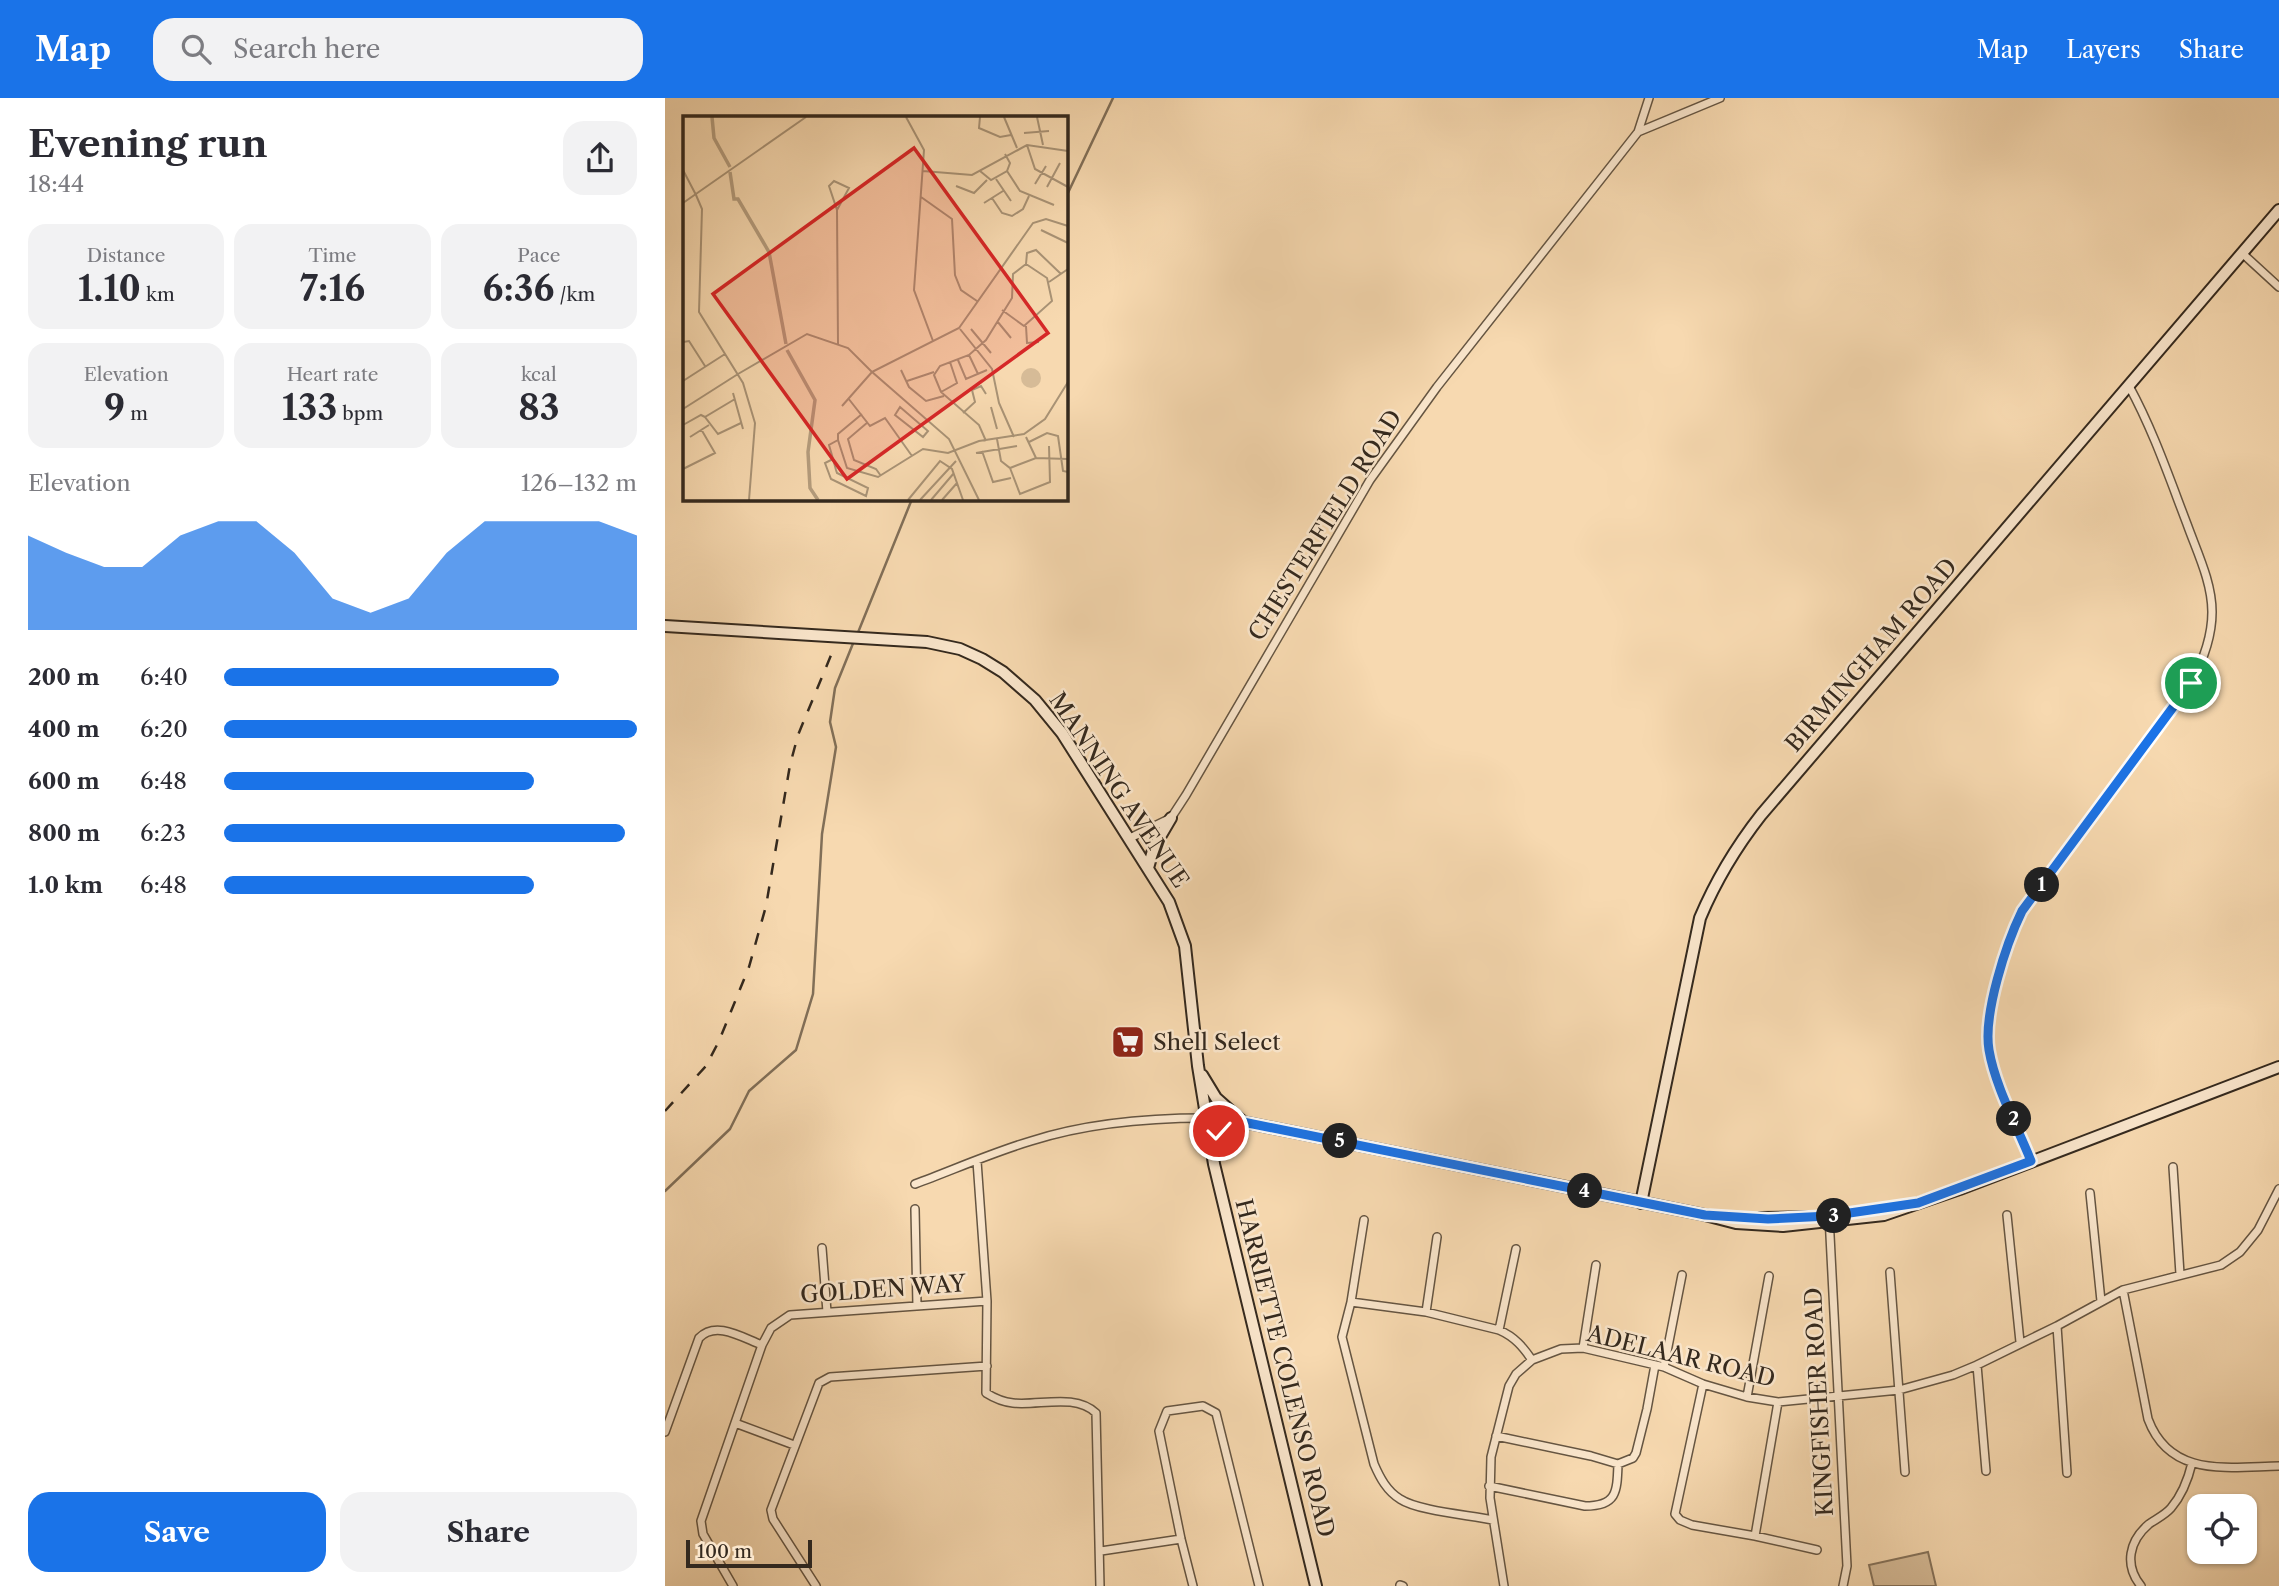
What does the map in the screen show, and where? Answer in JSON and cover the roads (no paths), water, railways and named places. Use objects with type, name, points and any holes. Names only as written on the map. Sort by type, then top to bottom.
[{"type":"main road","name":"BIRMINGHAM ROAD","points":[[1641,1203],[1700,918],[1712,889],[1735,849],[1761,815],[2279,210]]},
{"type":"main road","name":"MANNING AVENUE","points":[[665,626],[927,642],[960,649],[1003,672],[1035,700],[1062,733],[1131,838],[1169,902],[1185,946],[1205,1118]]},
{"type":"main road","points":[[1148,868],[1154,847],[1171,818]]},
{"type":"main road","points":[[1198,1066],[1216,1098],[1243,1122]]},
{"type":"main road","points":[[1205,1118],[1243,1122],[1705,1215],[1830,1219],[1918,1203],[2279,1067]]},
{"type":"main road","name":"HARRIETTE COLENSO ROAD","points":[[1205,1118],[1316,1586]]},
{"type":"main road","points":[[1212,1150],[1219,1131],[1231,1124],[1243,1122]]},
{"type":"street","name":"CHESTERFIELD ROAD","points":[[1131,838],[1171,818],[1196,781],[1292,611],[1370,481],[1437,387],[1638,132],[1649,98]]},
{"type":"street","name":"CHESTERFIELD ROAD","points":[[1638,132],[1720,98]]},
{"type":"street","points":[[2243,254],[2279,287]]},
{"type":"street","points":[[2031,1161],[1995,1071],[1989,1050],[1987,1026],[2014,927],[2022,911],[2186,691],[2204,654],[2212,621],[2211,597],[2203,568],[2147,417],[2129,386]]},
{"type":"street","points":[[915,1184],[1033,1140],[1150,1118],[1205,1118]]},
{"type":"street","points":[[977,1161],[987,1301],[986,1393],[1014,1403],[1077,1402],[1095,1413],[1100,1586]]},
{"type":"street","points":[[2173,1167],[2180,1274]]},
{"type":"street","name":"ADELAAR ROAD","points":[[1504,1586],[1489,1486],[1491,1457],[1509,1386],[1516,1374],[1532,1360],[1561,1349],[1583,1348],[1664,1367],[1703,1384],[1747,1397],[1778,1402],[1899,1390],[1953,1375],[1977,1365],[2123,1290],[2221,1265],[2240,1252],[2258,1230],[2279,1189]]},
{"type":"street","points":[[2090,1193],[2101,1301]]},
{"type":"street","points":[[915,1209],[917,1306]]},
{"type":"street","points":[[2007,1215],[2020,1342]]},
{"type":"street","name":"KINGFISHER ROAD","points":[[1830,1219],[1847,1566],[1843,1586]]},
{"type":"street","points":[[1364,1220],[1351,1302],[1343,1328],[1343,1346],[1380,1478],[1401,1501],[1493,1520]]},
{"type":"street","points":[[1426,1312],[1437,1237]]},
{"type":"street","points":[[822,1248],[827,1312]]},
{"type":"street","points":[[1499,1331],[1516,1249]]},
{"type":"street","points":[[1583,1348],[1596,1265]]},
{"type":"street","points":[[1890,1272],[1905,1472]]},
{"type":"street","points":[[1664,1367],[1682,1275]]},
{"type":"street","points":[[1747,1397],[1769,1276]]},
{"type":"street","points":[[2123,1290],[2148,1419],[2154,1435],[2167,1450],[2192,1464],[2279,1467]]},
{"type":"street","name":"GOLDEN WAY","points":[[733,1586],[703,1534],[701,1521],[762,1345],[771,1328],[790,1315],[987,1301]]},
{"type":"street","points":[[1351,1302],[1426,1312],[1499,1331],[1510,1335],[1521,1344],[1532,1360]]},
{"type":"street","points":[[2057,1326],[2067,1473]]},
{"type":"street","points":[[665,1430],[699,1338],[703,1334],[720,1329],[762,1345]]},
{"type":"street","points":[[1496,1436],[1618,1464],[1633,1458],[1647,1409],[1655,1365]]},
{"type":"street","points":[[1977,1365],[1986,1471]]},
{"type":"street","points":[[816,1586],[772,1514],[772,1506],[819,1383],[826,1378],[987,1366]]},
{"type":"street","points":[[1703,1384],[1675,1514],[1680,1520],[1692,1525],[1817,1550]]},
{"type":"street","points":[[1755,1536],[1778,1402]]},
{"type":"street","points":[[1193,1586],[1159,1431],[1167,1411],[1203,1406],[1216,1413],[1259,1586]]},
{"type":"street","points":[[735,1423],[794,1445]]},
{"type":"street","points":[[1489,1486],[1585,1506],[1601,1505],[1615,1494],[1618,1464]]},
{"type":"street","points":[[2141,1586],[2132,1572],[2130,1552],[2142,1531],[2171,1508],[2187,1481],[2192,1464]]},
{"type":"street","points":[[1101,1550],[1181,1539]]},
{"type":"waterway","points":[[1067,195],[1113,98]]},
{"type":"waterway","points":[[857,635],[912,500]]},
{"type":"waterway","points":[[665,1191],[730,1129],[749,1091],[796,1050],[813,994],[822,834],[836,747],[830,722],[835,688],[854,641]]},
{"type":"railway","points":[[665,1111],[706,1066],[749,967],[766,906],[790,765],[798,735],[834,648]]},
{"type":"place","name":"Shell Select","points":[[1128,1042]]}]
